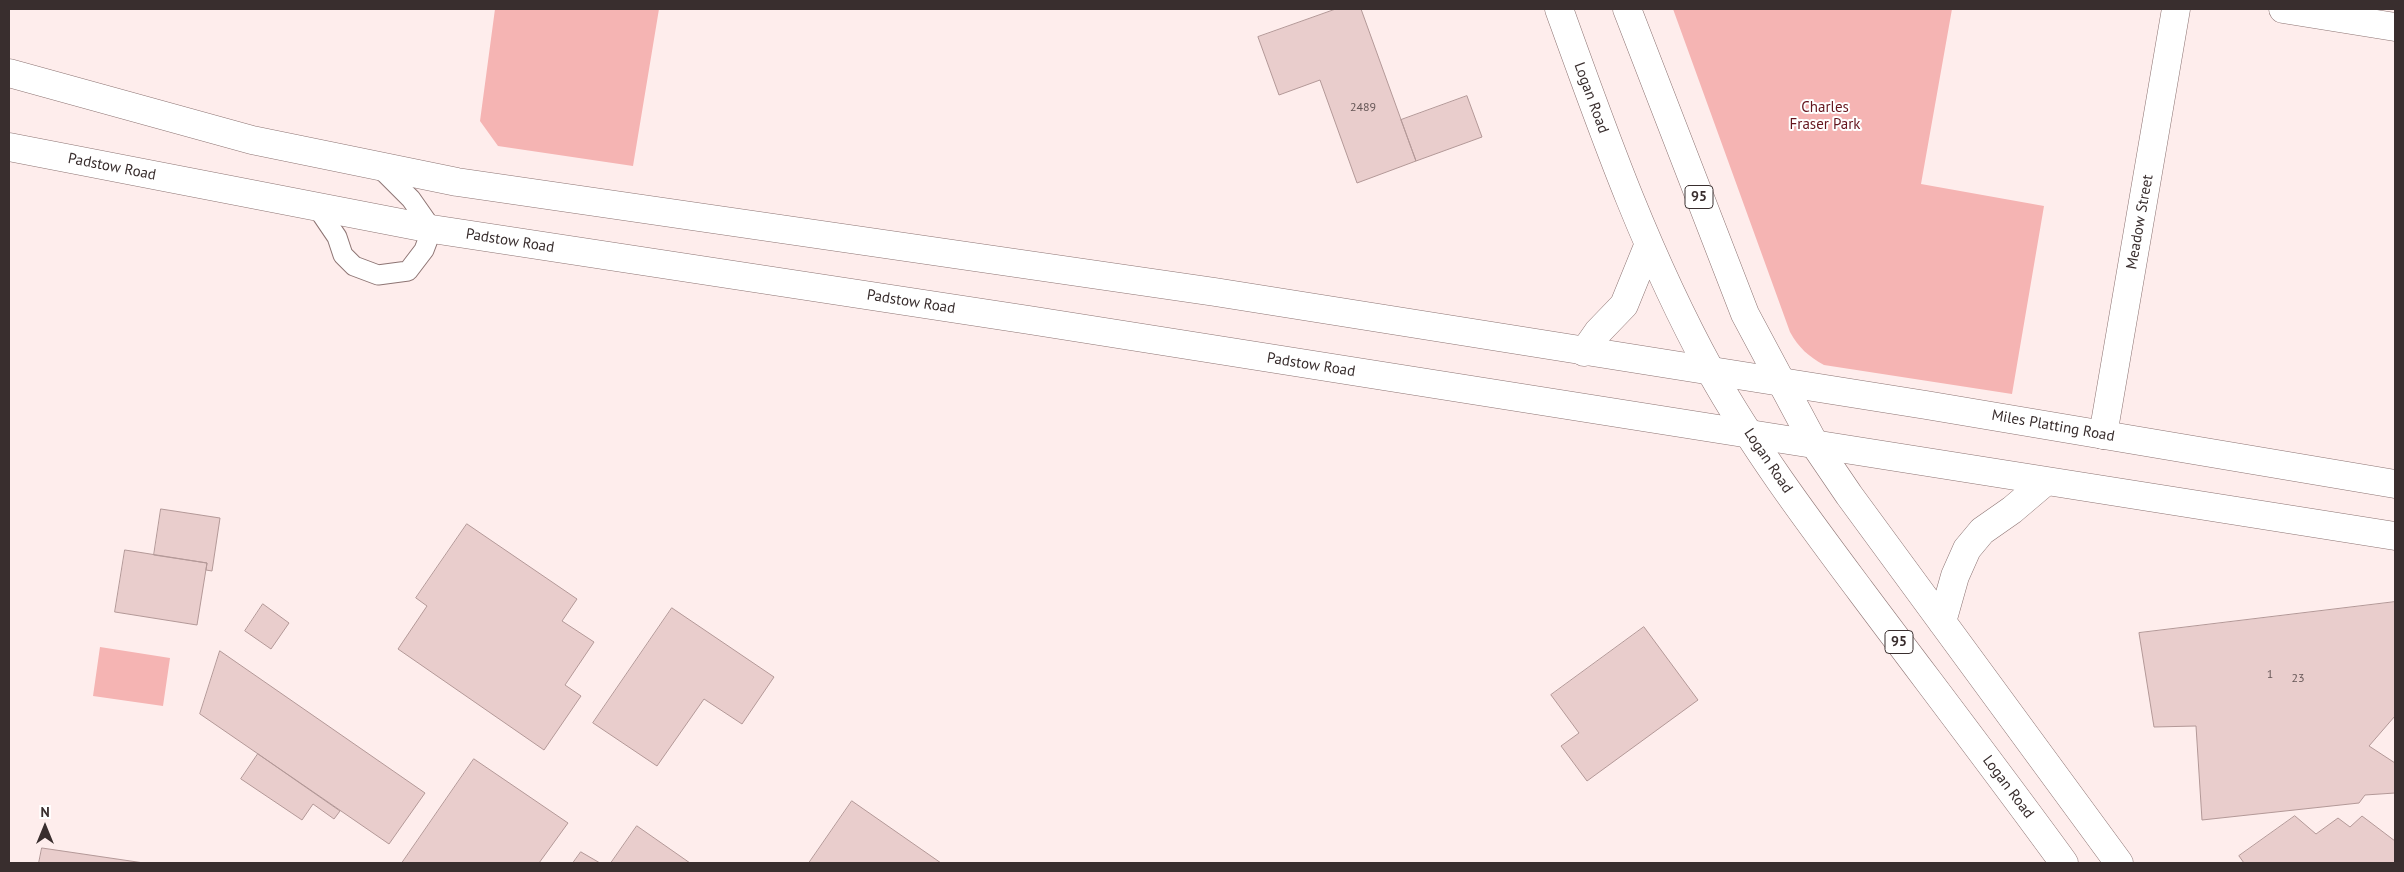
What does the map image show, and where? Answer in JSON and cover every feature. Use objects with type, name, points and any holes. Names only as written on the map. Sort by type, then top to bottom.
[{"type":"main road","name":"Logan Road","points":[[1559,9],[1601,128],[1648,246],[1711,370],[1749,434],[1806,518],[2064,863]]},
{"type":"main road","name":"95","points":[[1627,9],[1745,314],[1815,444],[1849,495],[2119,863]]},
{"type":"main road","name":"Meadow Street","points":[[2103,435],[2176,9]]},
{"type":"main road","points":[[2283,9],[2395,27]]},
{"type":"main road","points":[[9,73],[252,140],[379,168],[457,182],[1215,292],[1584,352],[1711,370]]},
{"type":"main road","name":"Padstow Road","points":[[9,147],[432,229],[1029,320],[1815,444]]},
{"type":"main road","points":[[1584,352],[1598,332],[1624,304],[1648,246]]},
{"type":"main road","name":"Miles Platting Road","points":[[1711,370],[2395,484]]},
{"type":"main road","points":[[1815,444],[2395,536]]},
{"type":"main road","points":[[1942,622],[1956,576],[1967,549],[1982,531],[2012,510],[2045,482]]},
{"type":"lane","points":[[318,208],[337,238],[343,255],[354,266],[378,275],[408,271],[424,250],[432,229],[409,196],[379,168]]},
{"type":"green space","points":[[495,9],[659,9],[633,166],[498,146],[480,121]]},
{"type":"green space","name":"Charles Fraser Park","points":[[1673,9],[1952,9],[1921,184],[2044,206],[2012,394],[1824,365],[1800,347],[1790,332]]},
{"type":"green space","points":[[100,647],[170,658],[163,706],[93,696]]},
{"type":"building","points":[[1336,9],[1361,9],[1416,161],[1357,183],[1320,80],[1279,95],[1258,37]]},
{"type":"building","points":[[1467,96],[1482,137],[1416,161],[1401,120]]},
{"type":"building","points":[[161,509],[220,518],[212,571],[206,570],[207,563],[154,555]]},
{"type":"building","points":[[467,524],[577,599],[562,621],[594,642],[565,685],[581,696],[544,750],[398,649],[427,606],[416,598]]},
{"type":"building","points":[[125,550],[207,563],[197,625],[115,612]]},
{"type":"building","points":[[2395,602],[2395,716],[2369,746],[2395,763],[2395,793],[2365,795],[2359,803],[2202,820],[2196,726],[2154,727],[2139,633]]},
{"type":"building","points":[[263,604],[289,623],[271,649],[245,631]]},
{"type":"building","points":[[672,608],[774,677],[742,724],[704,699],[657,766],[593,723]]},
{"type":"building","points":[[1644,627],[1698,700],[1587,781],[1561,746],[1579,733],[1551,695]]},
{"type":"building","points":[[220,651],[425,793],[389,844],[200,714]]},
{"type":"building","points":[[258,754],[340,811],[334,819],[313,804],[302,820],[241,779]]},
{"type":"building","points":[[474,759],[568,823],[539,863],[402,863]]},
{"type":"building","points":[[852,801],[862,808],[941,863],[809,863]]},
{"type":"building","points":[[2295,816],[2316,834],[2338,818],[2350,827],[2362,816],[2395,841],[2395,863],[2244,863],[2239,856]]},
{"type":"building","points":[[637,826],[690,863],[611,863]]},
{"type":"building","points":[[42,848],[144,863],[39,863]]},
{"type":"building","points":[[581,852],[600,863],[573,863]]}]
